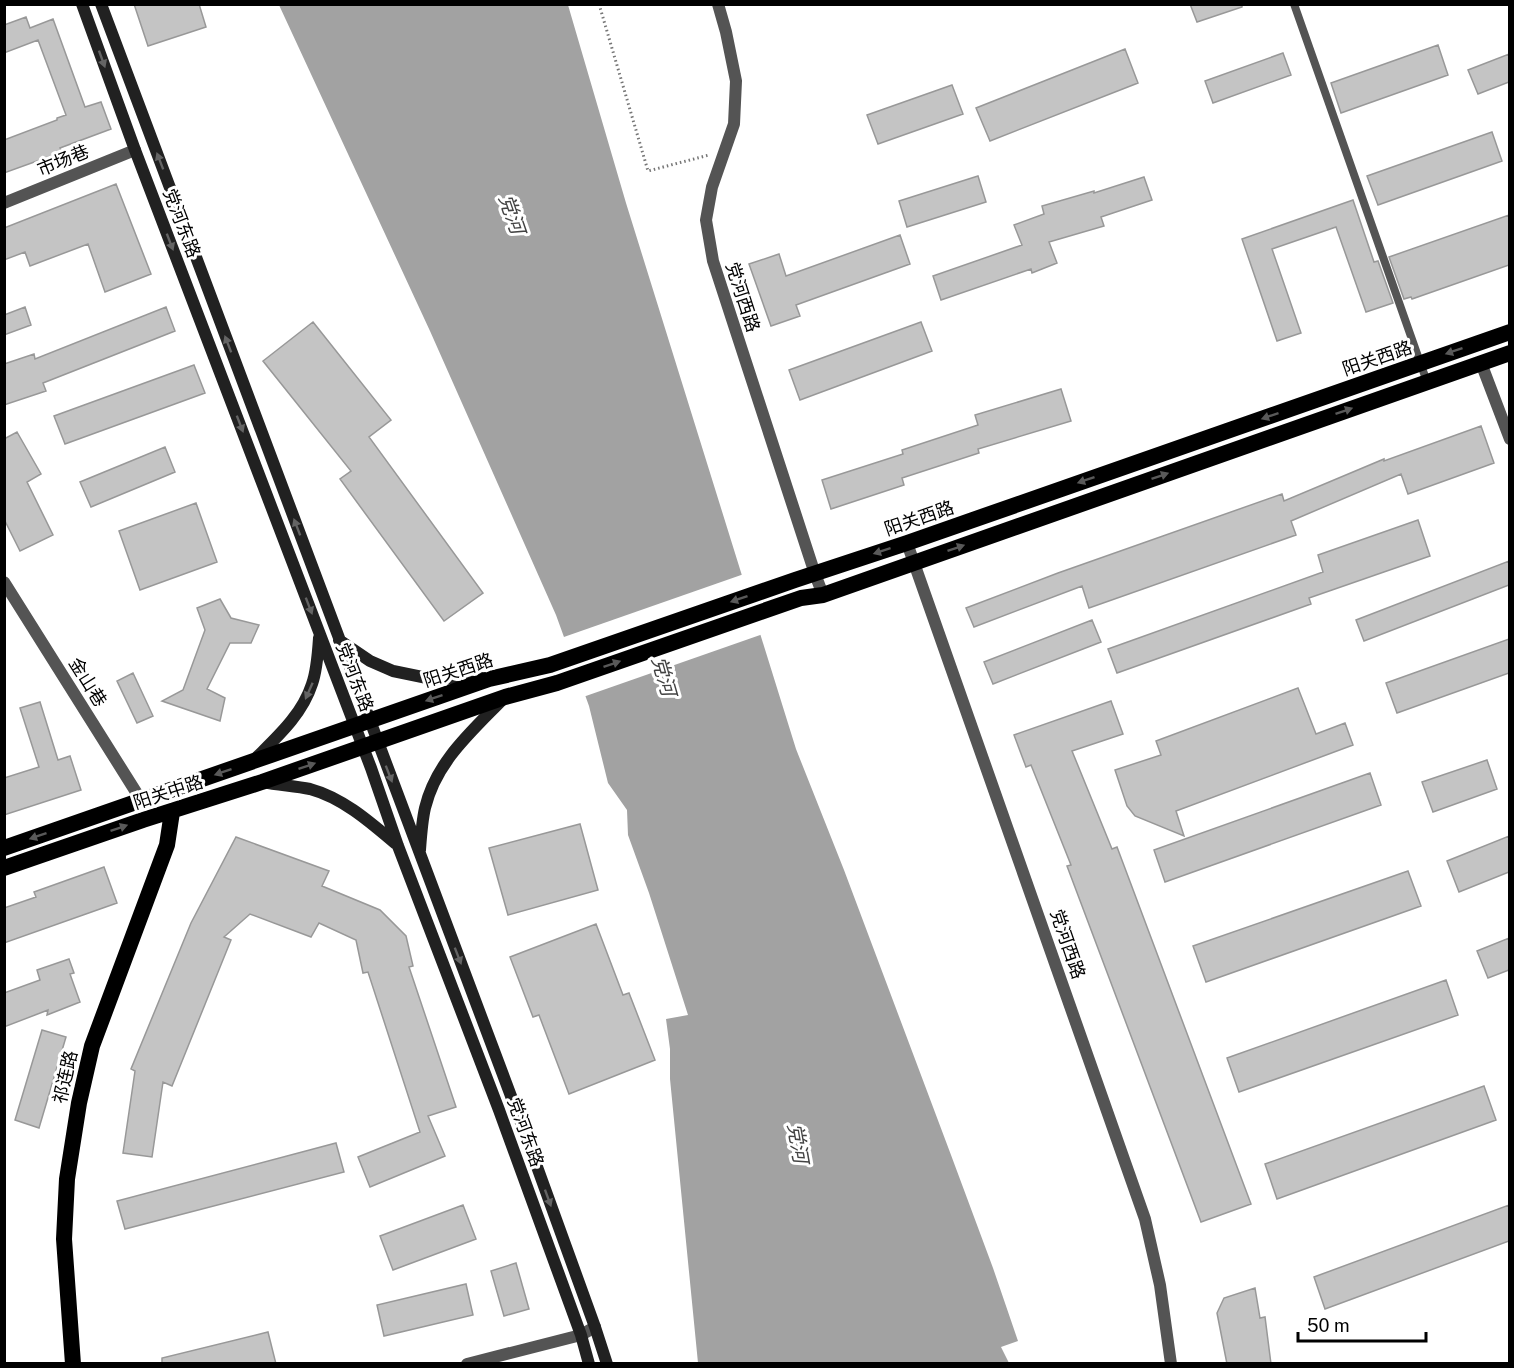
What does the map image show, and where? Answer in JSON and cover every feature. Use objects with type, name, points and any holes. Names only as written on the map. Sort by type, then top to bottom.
[{"type":"highway","name":"阳关西路","points":[[337,732],[489,679],[550,665],[907,543],[1509,332]]},
{"type":"highway","points":[[370,744],[505,697],[557,683],[801,598],[823,595],[1509,353]]},
{"type":"highway","name":"阳关中路","points":[[4,848],[337,732]]},
{"type":"highway","name":"阳关中路","points":[[4,868],[370,744]]},
{"type":"highway","name":"祁连路","points":[[73,1364],[64,1239],[67,1179],[79,1103],[92,1047],[167,845],[172,812]]},
{"type":"main road","name":"党河东路","points":[[82,4],[135,150],[320,634],[419,854],[523,1128],[607,1364]]},
{"type":"main road","name":"党河东路","points":[[101,4],[339,640],[362,724]]},
{"type":"main road","points":[[252,762],[290,724],[304,702],[312,684],[320,634]]},
{"type":"main road","points":[[339,640],[370,661],[393,671],[432,679],[489,679]]},
{"type":"main road","points":[[419,854],[425,808],[437,774],[454,749],[505,697]]},
{"type":"main road","name":"党河东路","points":[[370,744],[398,846],[495,1099],[581,1335],[589,1364]]},
{"type":"main road","points":[[262,782],[310,790],[337,801],[364,817],[398,846]]},
{"type":"street","name":"党河西路","points":[[718,4],[736,81],[734,124],[712,187],[706,220],[712,261],[814,574],[823,595]]},
{"type":"street","name":"市场巷","points":[[4,203],[135,150]]},
{"type":"street","points":[[1481,363],[1509,439]]},
{"type":"street","name":"党河西路","points":[[907,543],[1145,1219],[1160,1285],[1171,1364]]},
{"type":"street","name":"金山巷","points":[[4,582],[141,801]]},
{"type":"street","points":[[467,1364],[581,1335],[595,1327]]},
{"type":"lane","points":[[1294,4],[1427,382]]},
{"type":"path","points":[[599,4],[648,171],[725,150]]},
{"type":"water","name":"党河","points":[[279,5],[568,5],[626,203],[796,749],[951,1155],[1018,1341],[1001,1347],[1009,1363],[698,1363],[666,1019],[688,1015],[628,835],[627,810],[608,783],[589,706],[556,615],[430,331]]},
{"type":"pier","points":[[744,574],[763,634],[583,697],[561,638]]},
{"type":"building","points":[[134,4],[199,4],[206,27],[148,46]]},
{"type":"building","points":[[1190,4],[1242,4],[1242,7],[1197,22]]},
{"type":"building","points":[[26,17],[30,28],[53,19],[85,107],[101,102],[111,129],[60,148],[62,152],[4,173],[4,140],[66,115],[38,40],[4,53],[4,25]]},
{"type":"building","points":[[1438,45],[1448,75],[1341,113],[1331,83]]},
{"type":"building","points":[[1125,49],[1138,83],[990,141],[976,108]]},
{"type":"building","points":[[1283,53],[1291,75],[1213,103],[1205,81]]},
{"type":"building","points":[[1509,54],[1509,82],[1478,94],[1468,70]]},
{"type":"building","points":[[952,85],[963,114],[878,144],[867,115]]},
{"type":"building","points":[[1492,132],[1502,161],[1378,205],[1367,176]]},
{"type":"building","points":[[978,176],[986,202],[907,227],[899,201]]},
{"type":"building","points":[[1144,177],[1152,200],[1101,217],[1104,226],[1049,242],[1057,263],[1032,273],[1031,269],[941,300],[933,276],[1022,245],[1014,225],[1044,214],[1042,206]]},
{"type":"building","points":[[116,184],[151,274],[105,292],[88,244],[30,266],[25,252],[4,260],[4,228]]},
{"type":"building","points":[[1353,200],[1374,262],[1378,261],[1393,303],[1366,312],[1336,227],[1272,249],[1301,333],[1277,341],[1242,239]]},
{"type":"building","points":[[1509,215],[1509,265],[1412,299],[1411,297],[1404,299],[1389,257]]},
{"type":"building","points":[[900,235],[910,264],[796,305],[800,316],[771,326],[749,264],[779,254],[786,276]]},
{"type":"building","points":[[25,307],[31,325],[4,335],[4,315]]},
{"type":"building","points":[[166,307],[175,331],[43,383],[46,391],[4,405],[4,364],[34,354],[35,359]]},
{"type":"building","points":[[313,322],[391,420],[369,437],[483,593],[444,621],[340,479],[351,471],[263,361]]},
{"type":"building","points":[[921,322],[932,351],[800,400],[789,370]]},
{"type":"building","points":[[194,365],[205,393],[65,444],[54,416]]},
{"type":"building","points":[[1061,389],[1071,421],[978,449],[979,453],[902,478],[904,485],[831,509],[822,480],[903,454],[902,450],[978,425],[975,415]]},
{"type":"building","points":[[1481,426],[1494,463],[1408,494],[1401,474],[1291,521],[1296,535],[1089,608],[1082,586],[974,627],[966,608],[1282,494],[1284,501],[1384,459],[1384,461]]},
{"type":"building","points":[[17,432],[41,474],[27,482],[53,535],[20,551],[4,519],[4,439]]},
{"type":"building","points":[[165,447],[175,472],[91,507],[80,482]]},
{"type":"building","points":[[196,503],[217,562],[140,590],[119,531]]},
{"type":"building","points":[[1418,520],[1430,556],[1309,598],[1311,604],[1117,673],[1108,649],[1323,572],[1318,555]]},
{"type":"building","points":[[1509,561],[1509,585],[1364,641],[1356,620]]},
{"type":"building","points":[[220,599],[231,618],[259,625],[251,643],[230,643],[207,689],[225,698],[220,721],[162,701],[183,690],[205,630],[197,608]]},
{"type":"building","points":[[1092,620],[1101,642],[993,684],[984,662]]},
{"type":"building","points":[[1509,639],[1509,673],[1397,713],[1386,683]]},
{"type":"building","points":[[133,673],[153,716],[137,723],[117,681]]},
{"type":"building","points":[[1298,688],[1316,734],[1345,723],[1353,745],[1176,811],[1184,836],[1135,816],[1127,806],[1115,770],[1161,755],[1156,741]]},
{"type":"building","points":[[1111,701],[1123,734],[1072,751],[1112,849],[1117,847],[1251,1204],[1201,1222],[1067,866],[1071,865],[1031,765],[1026,767],[1014,735]]},
{"type":"building","points":[[40,702],[58,760],[70,756],[81,790],[4,815],[4,778],[39,767],[20,708]]},
{"type":"building","points":[[1487,760],[1497,789],[1433,812],[1422,782]]},
{"type":"building","points":[[1370,773],[1381,805],[1165,882],[1154,850]]},
{"type":"building","points":[[580,824],[598,890],[508,915],[489,848]]},
{"type":"building","points":[[1509,836],[1509,872],[1459,892],[1447,861]]},
{"type":"building","points":[[236,837],[329,871],[322,886],[380,910],[406,936],[413,966],[409,967],[456,1107],[428,1116],[445,1156],[370,1187],[358,1157],[420,1132],[368,972],[363,973],[356,940],[319,923],[311,937],[250,914],[224,937],[231,940],[172,1086],[163,1082],[152,1157],[123,1153],[135,1071],[131,1069],[191,923]]},
{"type":"building","points":[[104,867],[117,903],[4,943],[4,908],[36,897],[34,892]]},
{"type":"building","points":[[1408,871],[1421,906],[1206,982],[1193,946]]},
{"type":"building","points":[[596,924],[623,995],[629,993],[655,1060],[569,1094],[539,1015],[533,1017],[510,957]]},
{"type":"building","points":[[1509,938],[1509,970],[1488,978],[1477,951]]},
{"type":"building","points":[[69,959],[74,973],[70,974],[80,1002],[47,1015],[48,1010],[4,1027],[4,993],[40,980],[37,970]]},
{"type":"building","points":[[1446,980],[1458,1015],[1239,1092],[1227,1058]]},
{"type":"building","points":[[42,1030],[66,1037],[39,1128],[15,1120]]},
{"type":"building","points":[[1484,1086],[1496,1120],[1277,1199],[1265,1164]]},
{"type":"building","points":[[336,1143],[344,1172],[125,1229],[117,1201]]},
{"type":"building","points":[[463,1205],[476,1239],[393,1270],[380,1236]]},
{"type":"building","points":[[1509,1205],[1509,1241],[1325,1309],[1314,1277]]},
{"type":"building","points":[[516,1263],[529,1309],[504,1316],[491,1271]]},
{"type":"building","points":[[466,1284],[473,1315],[384,1336],[377,1305]]},
{"type":"building","points":[[1255,1288],[1260,1318],[1265,1317],[1271,1364],[1227,1364],[1217,1313],[1224,1298]]},
{"type":"building","points":[[268,1332],[276,1364],[162,1364],[162,1358]]}]
